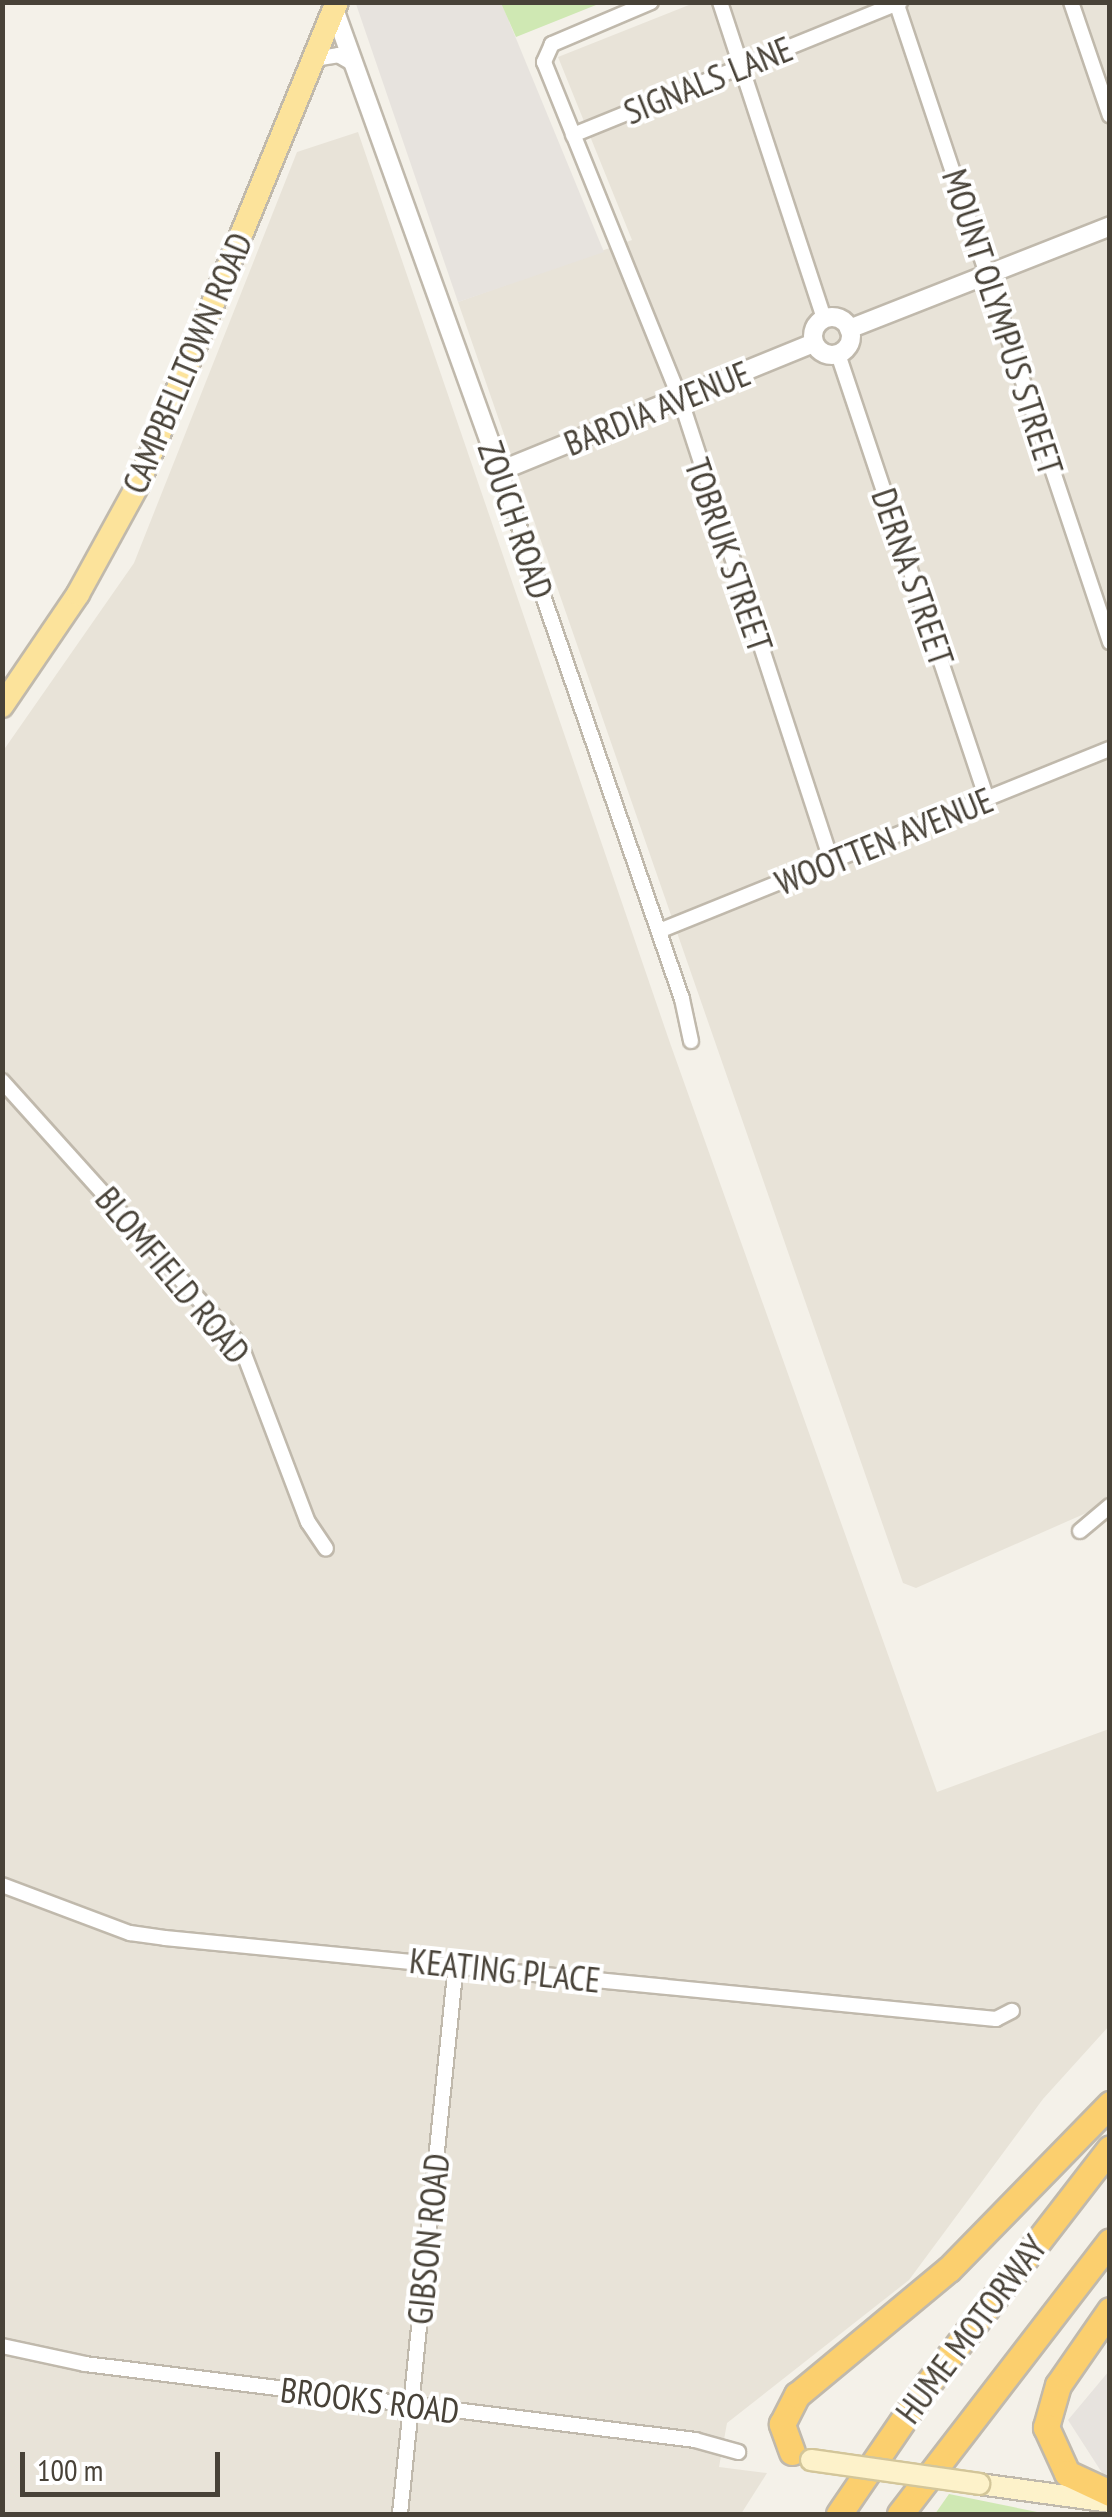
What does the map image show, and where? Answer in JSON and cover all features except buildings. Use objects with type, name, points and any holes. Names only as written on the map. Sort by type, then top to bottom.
[{"type":"highway","points":[[802,2456],[782,2424],[797,2394],[948,2269],[1110,2104]]},
{"type":"highway","name":"HUME MOTORWAY","points":[[839,2514],[927,2386],[1110,2148]]},
{"type":"highway","name":"HUME MOTORWAY","points":[[900,2514],[1110,2241]]},
{"type":"highway","points":[[1110,2310],[1058,2385],[1046,2427],[1066,2472],[1110,2493]]},
{"type":"main road","name":"CAMPBELLTOWN ROAD","points":[[2,706],[78,594],[139,483],[335,5]]},
{"type":"main road","points":[[802,2456],[1110,2502]]},
{"type":"street","name":"TOBRUK STREET","points":[[651,2],[566,36],[544,52],[544,62],[680,398],[832,862]]},
{"type":"street","points":[[720,2],[824,319],[814,343],[821,352],[838,354],[848,347],[849,329],[841,320],[824,319]]},
{"type":"street","points":[[1071,2],[1110,116]]},
{"type":"street","name":"SIGNALS LANE","points":[[572,134],[897,3]]},
{"type":"street","name":"MOUNT OLYMPUS STREET","points":[[897,3],[1110,642]]},
{"type":"street","name":"ZOUCH ROAD","points":[[335,5],[659,931],[691,1041]]},
{"type":"street","points":[[314,60],[338,55],[354,65]]},
{"type":"street","points":[[849,329],[1110,226]]},
{"type":"street","name":"BARDIA AVENUE","points":[[500,471],[814,343]]},
{"type":"street","name":"DERNA STREET","points":[[838,354],[987,799]]},
{"type":"street","name":"WOOTTEN AVENUE","points":[[659,931],[1110,750]]},
{"type":"street","name":"BLOMFIELD ROAD","points":[[2,1080],[241,1346],[308,1522],[326,1549]]},
{"type":"street","points":[[1080,1531],[1110,1506]]},
{"type":"street","name":"KEATING PLACE","points":[[2,1885],[130,1933],[996,2019],[1012,2011]]},
{"type":"street","name":"GIBSON ROAD","points":[[400,2514],[456,1964]]},
{"type":"street","name":"BROOKS ROAD","points":[[2,2346],[85,2364],[695,2440],[738,2452]]},
{"type":"shaded area","points":[[501,2],[604,252],[458,302],[356,4]]},
{"type":"shaded area","points":[[694,3],[1109,3],[1109,1503],[916,1588],[903,1583],[458,302],[632,240],[558,57]]},
{"type":"shaded area","points":[[358,132],[670,1043],[937,1792],[1109,1729],[1109,2026],[1043,2099],[909,2280],[727,2423],[719,2467],[767,2473],[741,2514],[3,2514],[3,751],[134,563],[297,152]]},
{"type":"shaded area","points":[[1109,2371],[1109,2514],[1101,2514],[1106,2479],[1068,2420]]},
{"type":"green space","points":[[501,3],[601,3],[516,37]]},
{"type":"green space","points":[[949,2494],[1042,2513],[1060,2514],[935,2514]]}]
